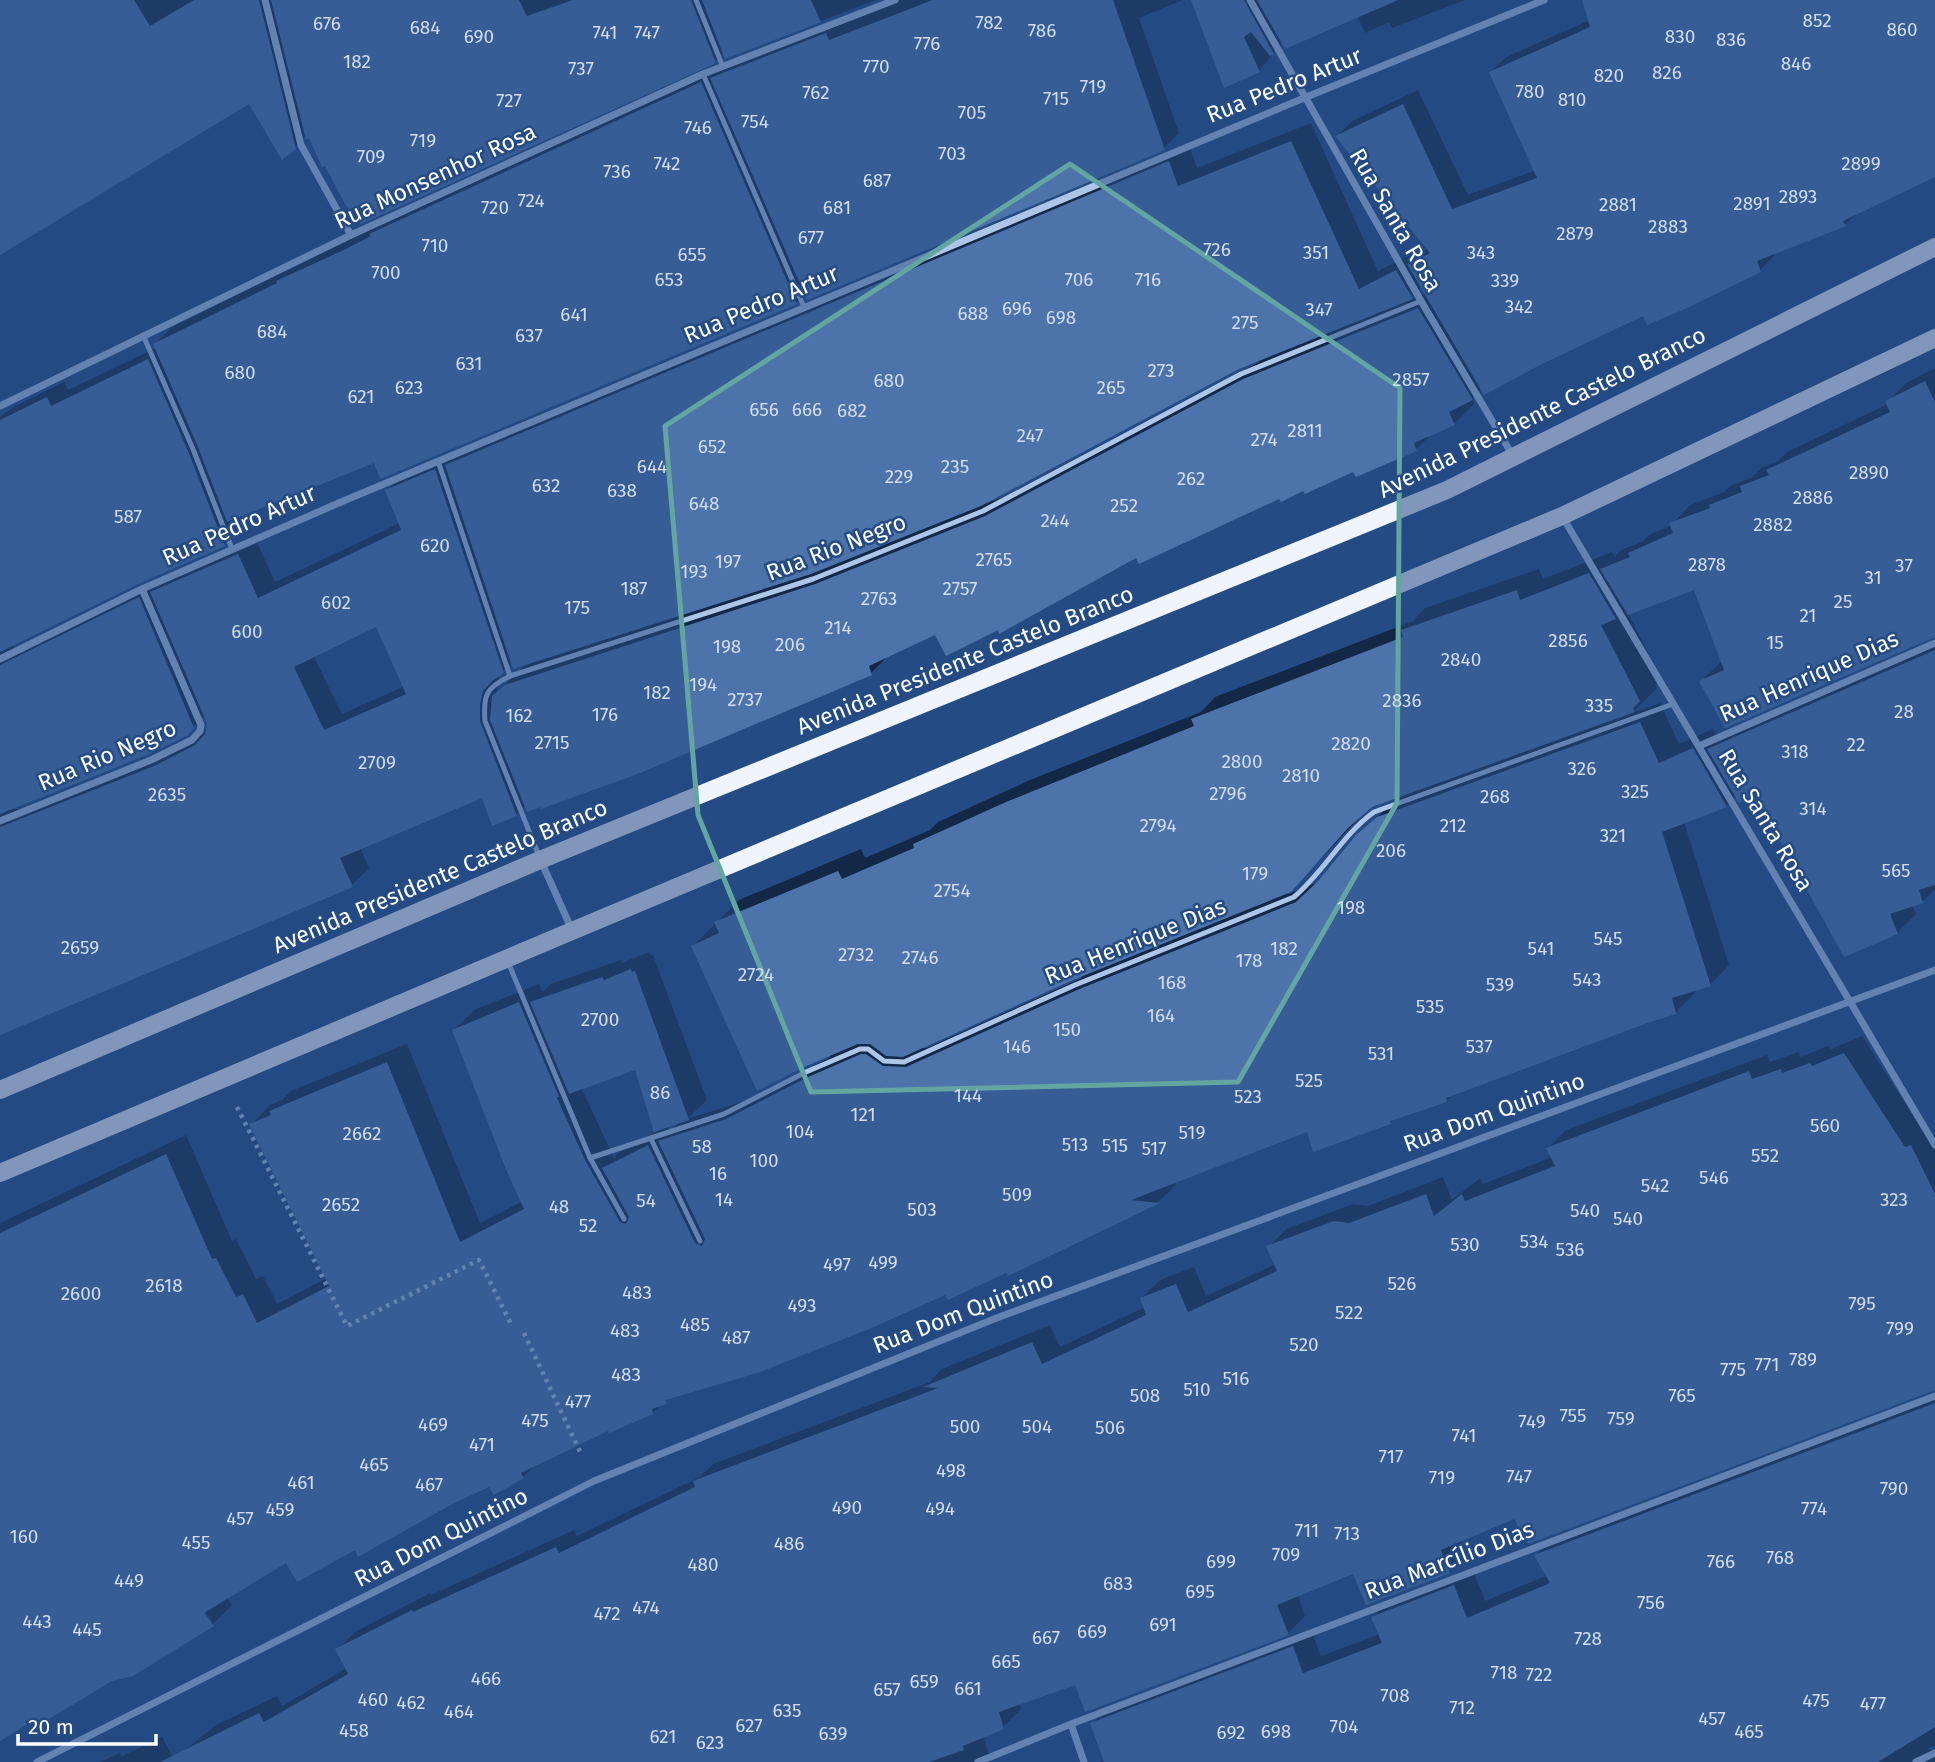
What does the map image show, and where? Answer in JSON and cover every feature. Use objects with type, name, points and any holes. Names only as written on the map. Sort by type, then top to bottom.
[{"type":"main road","name":"Avenida Presidente Castelo Branco","points":[[0,1090],[540,860],[1447,491],[1935,247]]},
{"type":"main road","points":[[0,1173],[572,930],[1562,516],[1935,338]]},
{"type":"street","points":[[265,0],[301,145],[351,235]]},
{"type":"street","name":"Rua Monsenhor Rosa","points":[[0,406],[351,235],[703,74],[895,0]]},
{"type":"street","name":"Rua Santa Rosa","points":[[1250,0],[1420,300],[1513,456]]},
{"type":"street","name":"Rua Pedro Artur","points":[[0,659],[142,589],[438,461],[1304,97],[1544,0]]},
{"type":"street","name":"Rua Santa Rosa","points":[[1562,516],[1935,1145]]},
{"type":"street","name":"Rua Rio Negro","points":[[0,821],[151,760],[192,740],[200,731],[201,725],[142,589]]},
{"type":"street","name":"Rua Henrique Dias","points":[[1699,746],[1935,643]]},
{"type":"street","name":"Rua Rio Negro","points":[[540,860],[572,930]]},
{"type":"street","name":"Rua Dom Quintino","points":[[37,1762],[594,1481],[994,1320],[1935,970]]},
{"type":"street","name":"Rua Marcílio Dias","points":[[978,1762],[1071,1724],[1935,1396]]},
{"type":"street","points":[[1071,1724],[1084,1762]]},
{"type":"street","points":[[1916,1762],[1935,1753]]},
{"type":"lane","points":[[695,0],[723,67]]},
{"type":"lane","points":[[703,74],[804,307]]},
{"type":"lane","name":"Rua Rio Negro","points":[[540,860],[485,721],[484,699],[494,684],[510,676],[813,579],[984,510],[1241,374],[1420,300]]},
{"type":"lane","points":[[143,335],[193,449],[232,549]]},
{"type":"lane","points":[[438,461],[510,676]]},
{"type":"lane","name":"Rua Henrique Dias","points":[[590,1158],[724,1114],[806,1072],[860,1049],[868,1049],[884,1061],[904,1062],[1074,985],[1294,897],[1308,884],[1349,833],[1374,811],[1673,704]]},
{"type":"lane","points":[[507,959],[590,1158],[624,1219]]},
{"type":"lane","points":[[651,1139],[700,1241]]},
{"type":"path","points":[[222,1079],[346,1326],[479,1260],[512,1326]]},
{"type":"path","points":[[524,1333],[594,1481]]},
{"type":"highlighted area","points":[[1070,164],[1400,388],[1397,803],[1238,1082],[811,1092],[698,815],[665,426]]},
{"type":"building","points":[[0,0],[134,0],[150,26],[194,0],[259,0],[296,149],[282,160],[249,104],[0,255]]},
{"type":"building","points":[[271,0],[519,0],[527,16],[573,0],[691,0],[716,63],[361,224],[345,204],[325,166],[322,167],[309,138],[306,140]]},
{"type":"building","points":[[702,0],[811,0],[821,22],[725,59]]},
{"type":"building","points":[[933,0],[1113,0],[1165,150],[807,300],[710,78],[826,33],[829,40]]},
{"type":"building","points":[[1191,0],[1244,0],[1274,54],[1270,56],[1251,32],[1244,37],[1260,72],[1224,88]]},
{"type":"building","points":[[1257,0],[1398,0],[1285,49]]},
{"type":"building","points":[[1582,0],[1935,0],[1935,177],[1843,221],[1846,226],[1757,261],[1761,272],[1685,309],[1647,325],[1643,316],[1484,395],[1407,264],[1430,253],[1335,136],[1403,104],[1452,209],[1537,178],[1489,72],[1590,27]]},
{"type":"building","points":[[701,82],[797,304],[380,479],[374,463],[227,522],[153,344],[277,283],[276,281],[346,249],[371,236],[369,234]]},
{"type":"building","points":[[1291,141],[1359,289],[1396,270],[1413,299],[1239,369],[981,506],[811,574],[513,669],[445,465],[1169,161],[1178,186]]},
{"type":"building","points":[[1418,308],[1473,400],[1449,412],[1455,425],[1414,443],[1417,451],[1356,477],[1353,472],[1305,494],[1303,491],[1281,502],[1279,499],[1139,564],[1136,558],[999,634],[998,630],[946,656],[935,635],[869,666],[872,675],[640,773],[527,812],[490,720],[492,696],[505,685],[815,584],[985,516],[1243,379]]},
{"type":"building","points":[[148,359],[225,546],[140,583],[0,652],[0,420],[47,397],[51,406]]},
{"type":"building","points":[[1925,381],[1935,402],[1935,637],[1725,728],[1699,681],[1724,670],[1694,590],[1628,615],[1600,569],[1630,557],[1628,553],[1673,533],[1669,523],[1710,508],[1709,505],[1742,492],[1740,486],[1769,475],[1766,470],[1890,412],[1885,401]]},
{"type":"building","points":[[435,469],[504,673],[483,691],[480,721],[517,816],[492,826],[482,798],[340,858],[353,887],[0,1035],[0,827],[154,766],[195,745],[206,733],[207,723],[150,592],[238,554],[258,598],[401,530],[385,490]],"holes":[[[376,627],[406,694],[324,730],[294,667]]]},
{"type":"building","points":[[1589,573],[1616,619],[1601,625],[1640,701],[1633,708],[1635,712],[1372,807],[1348,828],[1291,892],[1073,980],[903,1057],[886,1056],[870,1044],[858,1044],[757,1091],[691,946],[719,933],[714,922],[838,871],[842,879],[914,848],[913,844],[1006,802],[1194,726],[1191,719],[1403,637],[1401,630],[1517,590],[1520,600]]},
{"type":"building","points":[[139,597],[194,728],[188,735],[149,754],[0,814],[0,665]]},
{"type":"building","points":[[1935,650],[1935,885],[1919,890],[1923,903],[1890,914],[1898,934],[1844,957],[1755,796],[1739,803],[1707,749]]},
{"type":"building","points":[[1640,722],[1659,763],[1693,748],[1727,807],[1662,832],[1711,986],[1672,998],[1676,1014],[1446,1098],[1447,1102],[1390,1121],[1391,1124],[1313,1152],[1307,1132],[1131,1200],[1160,1203],[1008,1276],[1006,1273],[948,1300],[945,1295],[874,1327],[760,1372],[666,1400],[667,1404],[652,1409],[653,1414],[609,1433],[608,1431],[521,1473],[524,1478],[494,1495],[489,1487],[454,1503],[358,1557],[355,1550],[297,1582],[286,1563],[204,1613],[214,1626],[133,1676],[112,1681],[34,1728],[31,1722],[0,1741],[0,1233],[166,1154],[212,1259],[216,1258],[236,1297],[243,1294],[257,1323],[329,1286],[249,1124],[271,1115],[269,1111],[387,1062],[460,1242],[524,1209],[452,1030],[519,1002],[585,1160],[620,1222],[626,1224],[629,1217],[602,1168],[648,1145],[695,1243],[702,1246],[705,1239],[658,1141],[726,1119],[808,1077],[861,1054],[866,1054],[883,1066],[906,1067],[1077,990],[1296,902],[1319,880],[1356,835],[1377,817]]},
{"type":"building","points":[[631,969],[632,972],[635,971],[689,1120],[654,1132],[635,1070],[569,1094],[530,1002]]},
{"type":"building","points":[[1844,1053],[1905,1147],[1911,1145],[1935,1194],[1935,1390],[1528,1544],[1514,1519],[1441,1550],[1450,1573],[1366,1605],[1353,1574],[1277,1605],[1289,1635],[1085,1712],[1075,1685],[999,1712],[1004,1729],[963,1746],[964,1750],[929,1762],[160,1762],[259,1713],[264,1722],[348,1674],[335,1649],[412,1610],[413,1612],[556,1547],[559,1553],[695,1487],[693,1481],[938,1388],[923,1387],[1032,1342],[1042,1364],[1146,1315],[1140,1298],[1176,1284],[1188,1312],[1277,1271],[1266,1246],[1334,1221],[1349,1223],[1426,1194],[1434,1216],[1462,1194],[1465,1201],[1555,1166],[1546,1148],[1749,1071],[1752,1079],[1781,1069],[1782,1073],[1810,1063],[1812,1066]]},
{"type":"building","points":[[1935,1403],[1935,1727],[1878,1762],[1104,1762],[1090,1723],[1293,1646],[1303,1673],[1382,1643],[1371,1617],[1454,1585],[1467,1618],[1550,1583],[1534,1555]]}]
